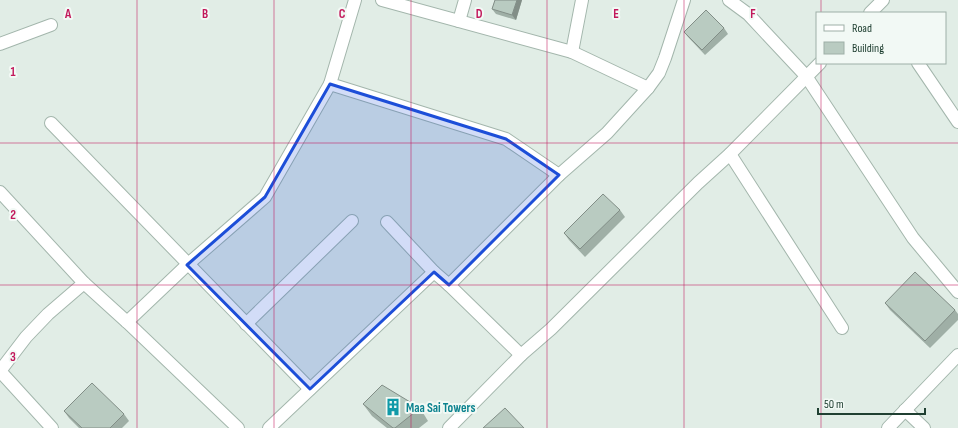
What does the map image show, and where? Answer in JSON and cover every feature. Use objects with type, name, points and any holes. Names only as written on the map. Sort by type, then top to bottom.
[{"type":"street","points":[[127,322],[187,265],[265,197],[330,84],[355,0]]},
{"type":"street","points":[[382,0],[572,52],[648,88]]},
{"type":"street","points":[[459,21],[465,0]]},
{"type":"street","points":[[572,52],[582,0]]},
{"type":"street","points":[[449,285],[559,175],[607,133],[648,88],[659,73],[684,0]]},
{"type":"street","points":[[728,0],[748,14],[806,76],[913,238],[958,292]]},
{"type":"street","points":[[0,44],[51,25]]},
{"type":"street","points":[[449,428],[521,355],[551,329],[698,183],[730,154],[819,64]]},
{"type":"street","points":[[919,64],[958,122]]},
{"type":"street","points":[[330,84],[506,139],[559,175]]},
{"type":"street","points":[[51,123],[187,265],[310,388]]},
{"type":"street","points":[[730,154],[842,328]]},
{"type":"street","points":[[0,192],[84,283],[238,428]]},
{"type":"street","points":[[246,324],[352,221]]},
{"type":"street","points":[[387,222],[434,272],[521,355]]},
{"type":"street","points":[[269,428],[434,272]]},
{"type":"street","points":[[52,428],[0,371],[26,337],[48,314],[84,283]]},
{"type":"street","points":[[888,428],[958,355]]},
{"type":"street","points":[[905,410],[924,428]]},
{"type":"highlighted area","points":[[330,84],[506,139],[559,175],[449,285],[434,272],[310,389],[187,265],[265,197]]},
{"type":"building","points":[[495,0],[517,0],[512,15],[492,9]]},
{"type":"building","points":[[706,10],[724,28],[702,50],[684,32]]},
{"type":"building","points":[[603,194],[620,210],[580,249],[564,233]]},
{"type":"building","points":[[915,272],[955,310],[925,341],[885,303]]},
{"type":"building","points":[[92,383],[124,414],[110,428],[82,428],[64,411]]},
{"type":"building","points":[[382,385],[420,408],[395,428],[363,404]]},
{"type":"building","points":[[505,408],[524,428],[483,428]]},
{"type":"place","name":"Maa Sai Towers","points":[[393,407]]}]
